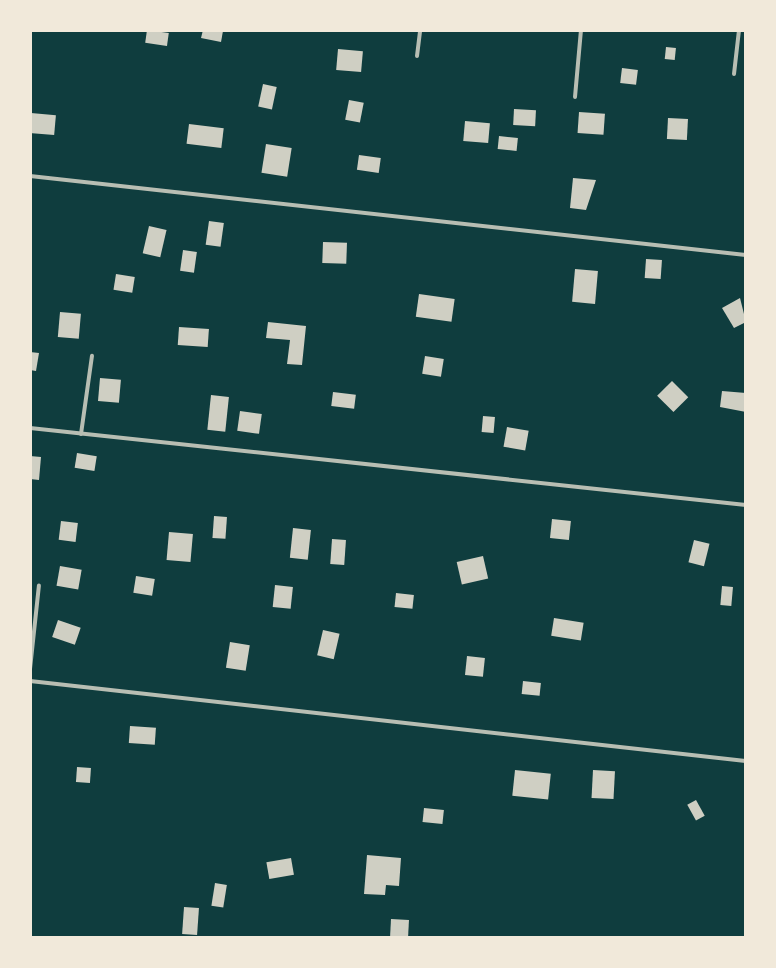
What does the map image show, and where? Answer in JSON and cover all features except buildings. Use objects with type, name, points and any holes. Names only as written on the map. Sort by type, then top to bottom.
[{"type":"lane","points":[[417,56],[420,30]]},
{"type":"lane","points":[[575,97],[581,30]]},
{"type":"lane","points":[[734,74],[739,30]]},
{"type":"lane","points":[[30,176],[746,255]]},
{"type":"lane","points":[[81,434],[92,356]]},
{"type":"lane","points":[[30,428],[746,505]]},
{"type":"lane","points":[[30,669],[39,585]]},
{"type":"lane","points":[[30,681],[746,761]]}]
